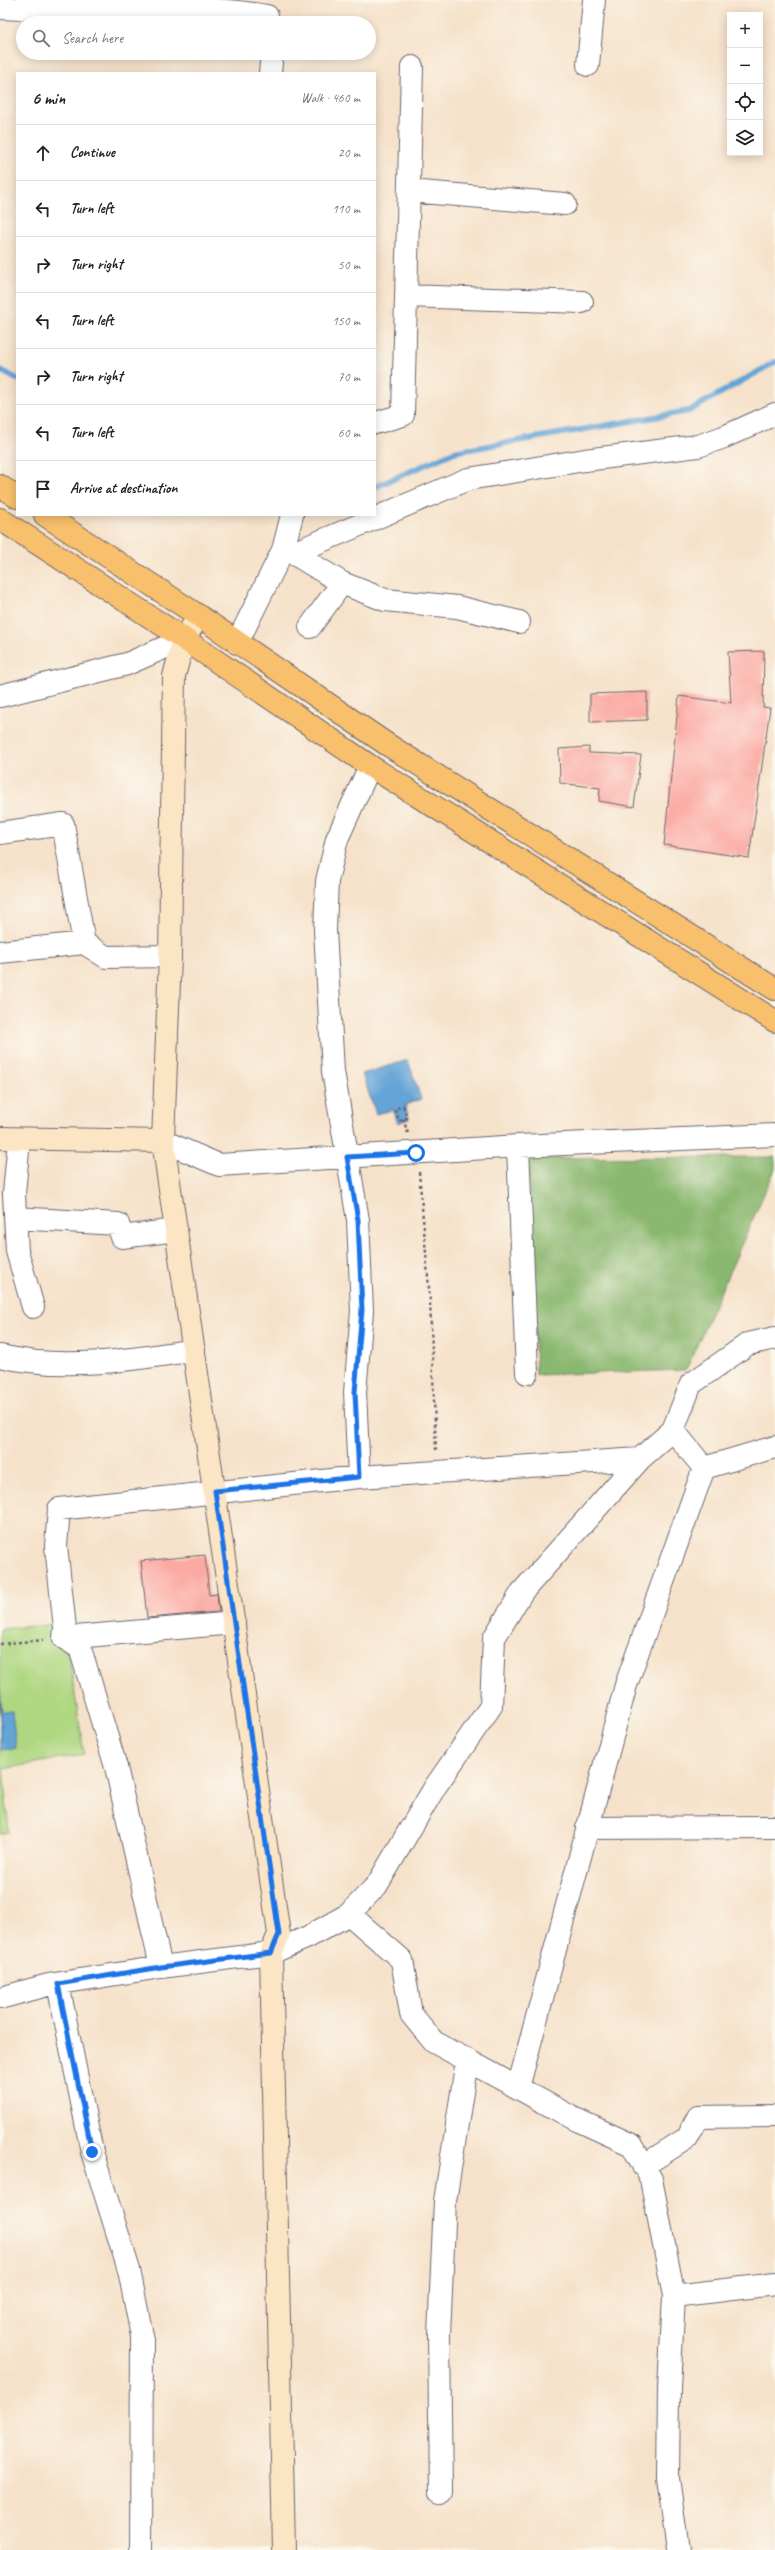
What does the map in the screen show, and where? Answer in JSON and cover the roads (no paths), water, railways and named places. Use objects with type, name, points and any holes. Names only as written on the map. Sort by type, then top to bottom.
[{"type":"main road","points":[[0,486],[16,496]]},
{"type":"main road","points":[[47,516],[199,616],[385,743],[775,989]]},
{"type":"main road","points":[[0,519],[184,639],[370,766],[775,1021]]},
{"type":"street","points":[[588,65],[594,0]]},
{"type":"street","points":[[0,8],[126,4],[165,8],[244,12],[267,16]]},
{"type":"street","points":[[270,72],[271,60]]},
{"type":"street","points":[[376,423],[403,415],[412,67]]},
{"type":"street","points":[[409,191],[564,204]]},
{"type":"street","points":[[406,296],[582,302]]},
{"type":"street","points":[[376,516],[468,479],[585,460],[698,446],[724,437],[775,414]]},
{"type":"street","points":[[288,551],[376,516]]},
{"type":"street","points":[[237,643],[288,551],[292,518]]},
{"type":"street","points":[[288,551],[342,583],[385,600],[457,607],[519,622]]},
{"type":"street","points":[[310,627],[342,583]]},
{"type":"street","points":[[199,616],[184,639],[174,676],[170,956],[163,1141],[279,1934],[271,1953],[284,2550]]},
{"type":"street","points":[[0,696],[127,664],[184,639]]},
{"type":"street","points":[[359,1477],[355,1392],[362,1310],[358,1220],[333,1071],[327,994],[325,930],[327,881],[337,839],[370,766]]},
{"type":"street","points":[[0,834],[63,824],[84,943]]},
{"type":"street","points":[[0,952],[84,943],[106,957],[170,956]]},
{"type":"street","points":[[33,1307],[17,1251],[9,1139],[163,1141],[219,1165],[518,1146],[775,1135]]},
{"type":"street","points":[[518,1146],[527,1373]]},
{"type":"street","points":[[15,1218],[118,1224],[122,1237],[176,1230]]},
{"type":"street","points":[[0,1998],[58,1984],[161,1967],[271,1953],[308,1937],[349,1914],[377,1885],[435,1787],[491,1706],[494,1638],[522,1592],[640,1459],[673,1430],[691,1384],[748,1344],[775,1338]]},
{"type":"street","points":[[0,1356],[56,1363],[92,1363],[194,1350]]},
{"type":"street","points":[[673,1430],[704,1468]]},
{"type":"street","points":[[704,1468],[775,1447]]},
{"type":"street","points":[[64,1638],[65,1628],[56,1546],[59,1509],[215,1491],[359,1477],[640,1459]]},
{"type":"street","points":[[518,2088],[626,1685],[704,1468]]},
{"type":"street","points":[[64,1638],[234,1623]]},
{"type":"street","points":[[64,1638],[80,1648],[116,1767],[161,1967]]},
{"type":"street","points":[[587,1828],[775,1827]]},
{"type":"street","points":[[349,1914],[402,1960],[411,2014],[434,2042],[572,2118],[632,2145],[651,2179],[674,2296],[668,2388],[668,2478],[678,2550]]},
{"type":"street","points":[[58,1984],[92,2152],[129,2270],[142,2336],[141,2550]]},
{"type":"street","points":[[441,2492],[439,2335],[445,2201],[467,2060]]},
{"type":"street","points":[[643,2166],[687,2138],[698,2117],[775,2116]]},
{"type":"street","points":[[674,2296],[775,2284]]},
{"type":"water","points":[[408,1060],[421,1099],[405,1105],[409,1119],[398,1123],[393,1110],[376,1114],[362,1074]]},
{"type":"water","points":[[0,1690],[2,1712],[12,1711],[16,1748],[0,1750]]},
{"type":"waterway","points":[[376,487],[454,452],[689,411],[775,362]]},
{"type":"waterway","points":[[0,370],[16,378]]}]
